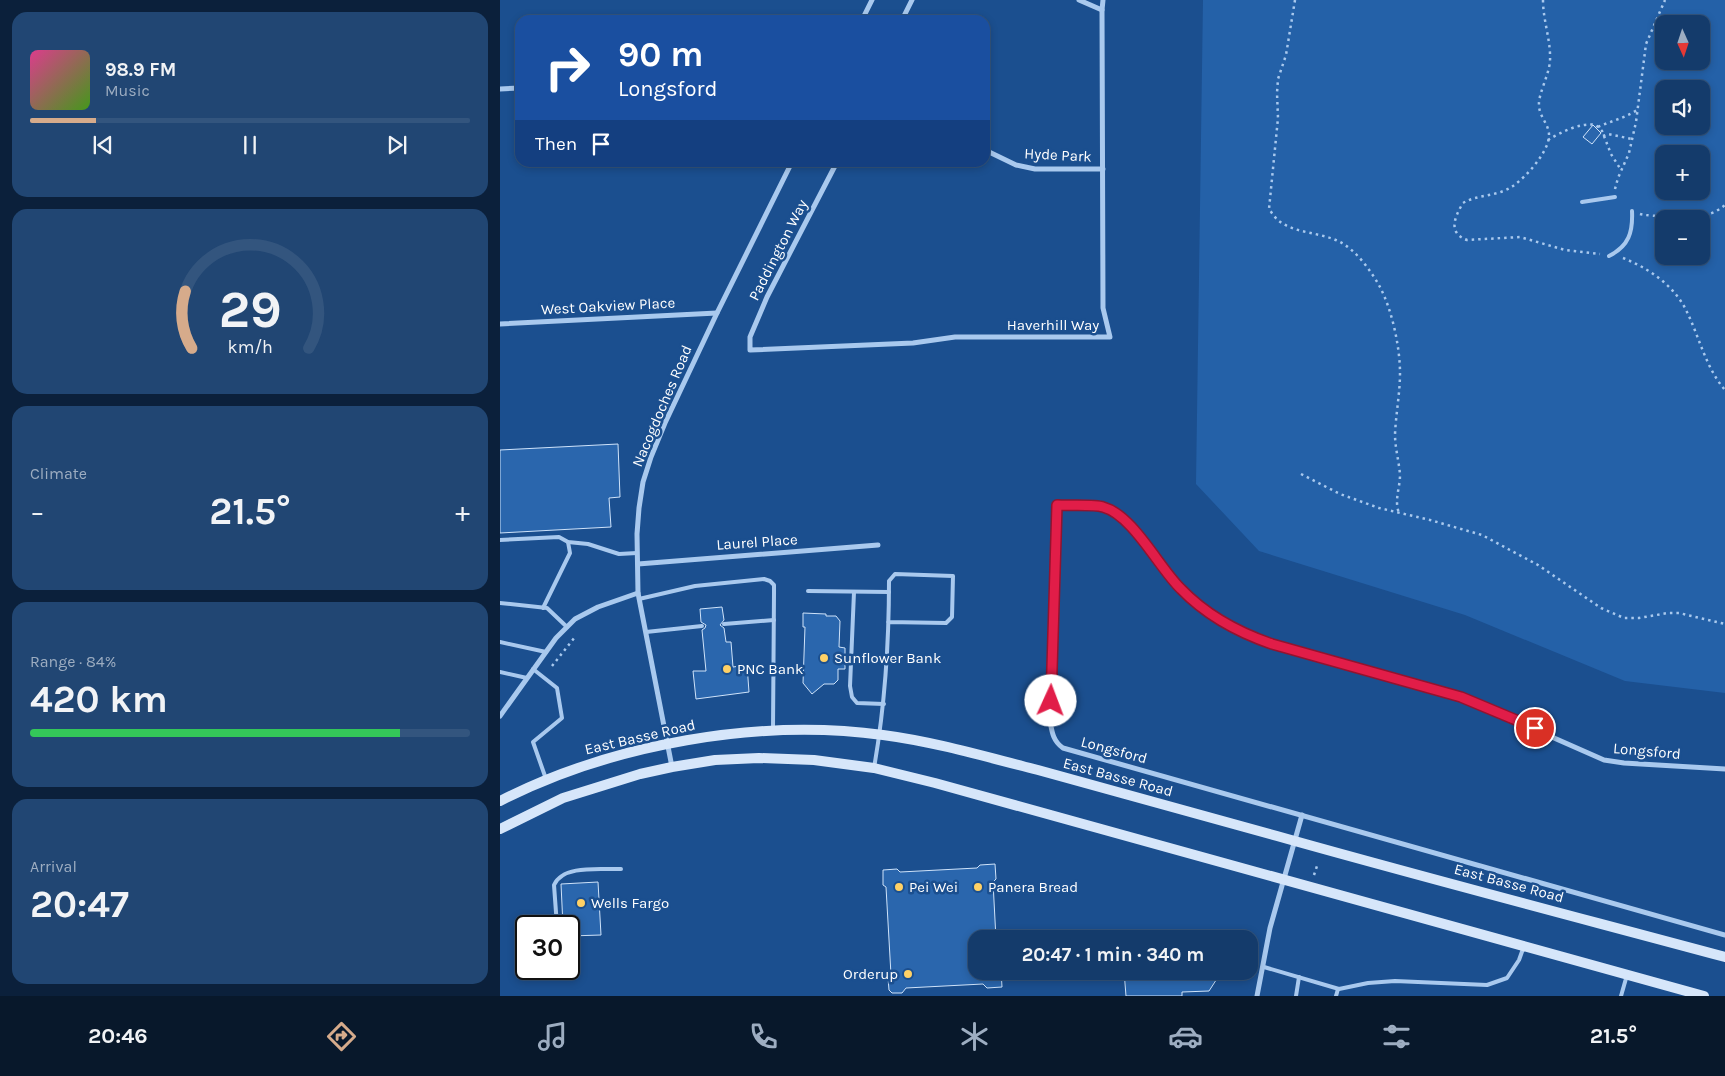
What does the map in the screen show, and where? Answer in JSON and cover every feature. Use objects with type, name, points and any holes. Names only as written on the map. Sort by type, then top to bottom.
[{"type":"main road","name":"East Basse Road","points":[[500,801],[560,773],[668,743],[731,734],[773,731],[831,730],[880,734],[929,742],[1113,790],[1725,957]]},
{"type":"main road","points":[[500,829],[563,798],[672,766],[715,760],[759,758],[814,760],[874,768],[1704,996]]},
{"type":"street","points":[[864,15],[872,0]]},
{"type":"street","points":[[904,15],[912,0]]},
{"type":"street","points":[[1079,0],[1102,10]]},
{"type":"street","name":"Haverhill Way","points":[[750,350],[913,342],[954,338],[1110,337],[1103,308],[1103,0]]},
{"type":"street","points":[[500,89],[515,88]]},
{"type":"street","name":"Hyde Park","points":[[990,152],[1016,165],[1035,169],[1103,169]]},
{"type":"street","name":"Nacogdoches Road","points":[[672,766],[638,593],[639,508],[643,482],[651,457],[717,313],[790,167]]},
{"type":"street","name":"Paddington Way","points":[[750,350],[750,337],[767,297],[834,167]]},
{"type":"street","name":"West Oakview Place","points":[[500,324],[717,313]]},
{"type":"street","name":"Longsford","points":[[1725,769],[1624,763],[1604,760],[1461,697],[1272,644],[1247,635],[1217,619],[1179,588],[1126,520],[1103,507],[1057,505],[1050,721],[1057,744],[1074,752],[1725,935]]},
{"type":"street","name":"Laurel Place","points":[[638,564],[878,545]]},
{"type":"street","points":[[500,716],[556,638],[567,626],[575,619],[598,608],[638,593]]},
{"type":"street","points":[[1257,996],[1270,928],[1302,815]]},
{"type":"lane","points":[[1582,202],[1615,197]]},
{"type":"lane","points":[[1609,256],[1628,242],[1632,228],[1632,211]]},
{"type":"lane","points":[[500,540],[559,537],[568,542],[588,544],[619,554],[637,553]]},
{"type":"lane","points":[[543,608],[570,552],[568,542]]},
{"type":"lane","points":[[874,768],[884,704],[889,581],[895,574],[953,576],[952,618],[946,623],[888,622]]},
{"type":"lane","points":[[639,599],[695,586],[764,579],[774,585],[773,731]]},
{"type":"lane","points":[[808,591],[889,592]]},
{"type":"lane","points":[[854,592],[850,686],[852,697],[857,702],[884,704]]},
{"type":"lane","points":[[500,603],[547,608],[567,626]]},
{"type":"lane","points":[[724,624],[774,620]]},
{"type":"lane","points":[[646,632],[702,626]]},
{"type":"lane","points":[[500,642],[546,652]]},
{"type":"lane","points":[[533,669],[557,688],[562,718],[533,742],[546,779]]},
{"type":"lane","points":[[500,672],[527,678]]},
{"type":"lane","points":[[555,915],[554,886],[557,880],[574,870],[621,869]]},
{"type":"lane","points":[[1264,967],[1338,989],[1395,981],[1487,985],[1507,978],[1519,960],[1524,946]]},
{"type":"lane","points":[[1621,996],[1627,975]]},
{"type":"lane","points":[[1296,996],[1299,977]]},
{"type":"lane","points":[[1336,996],[1338,989]]},
{"type":"path","points":[[1295,0],[1286,55],[1278,79],[1278,118],[1269,209],[1277,220],[1289,227],[1330,238],[1349,249],[1374,277],[1385,300],[1390,314],[1400,365],[1395,436],[1400,477],[1396,506],[1399,513]]},
{"type":"path","points":[[1543,0],[1550,43],[1550,59],[1549,73],[1538,104],[1547,124],[1548,140],[1534,166],[1515,184],[1505,191],[1480,196],[1463,203],[1455,220],[1455,231],[1459,237],[1468,240],[1520,237],[1565,250],[1623,258],[1646,269],[1677,296],[1709,364],[1725,390]]},
{"type":"path","points":[[1615,197],[1615,186],[1629,154],[1646,44],[1665,0]]},
{"type":"path","points":[[1598,127],[1630,115],[1637,110]]},
{"type":"path","points":[[1548,140],[1567,129],[1592,124],[1602,131],[1611,154],[1621,170]]},
{"type":"path","points":[[1603,136],[1608,134],[1632,139]]},
{"type":"path","points":[[1632,211],[1643,215],[1655,216],[1697,216],[1718,210],[1725,204]]},
{"type":"path","points":[[1301,474],[1340,494],[1379,508],[1482,535],[1544,569],[1601,608],[1624,618],[1639,618],[1668,613],[1693,615],[1725,624]]},
{"type":"path","points":[[552,666],[576,637]]},
{"type":"path","points":[[1313,879],[1317,866]]},
{"type":"shaded area","points":[[1203,0],[1725,0],[1725,693],[1625,681],[1465,615],[1259,551],[1196,484]]},
{"type":"building","points":[[1593,125],[1601,133],[1592,144],[1583,137]]},
{"type":"building","points":[[618,444],[620,497],[609,498],[611,527],[500,533],[500,450]]},
{"type":"building","name":"PNC Bank","points":[[722,607],[724,620],[720,625],[724,628],[726,642],[731,642],[733,667],[747,665],[749,692],[696,699],[693,671],[706,671],[702,630],[706,625],[701,622],[700,609]]},
{"type":"building","name":"Sunflower Bank","points":[[803,613],[836,616],[840,621],[839,647],[845,648],[845,669],[838,669],[838,680],[834,684],[824,684],[812,694],[803,683],[805,627],[803,627]]},
{"type":"building","points":[[995,864],[996,879],[993,882],[996,930],[968,930],[968,980],[1002,980],[1002,987],[987,988],[983,984],[906,988],[902,993],[892,993],[889,990],[888,978],[891,975],[886,887],[883,885],[883,870],[897,869],[900,872],[977,868],[980,865]]},
{"type":"building","name":"Wells Fargo","points":[[598,882],[601,935],[580,936],[580,915],[562,915],[561,884]]},
{"type":"building","points":[[1125,980],[1216,980],[1209,991],[1182,992],[1182,996],[1126,996]]},
{"type":"place","name":"Sunflower Bank","points":[[824,658]]},
{"type":"place","name":"PNC Bank","points":[[727,669]]},
{"type":"place","name":"Pei Wei","points":[[899,887]]},
{"type":"place","name":"Panera Bread","points":[[978,887]]},
{"type":"place","name":"Wells Fargo","points":[[581,903]]},
{"type":"place","name":"Orderup","points":[[908,974]]},
{"type":"route","points":[[1051,701],[1057,505],[1103,507],[1126,520],[1179,588],[1194,602],[1228,626],[1272,644],[1461,697],[1535,728]]}]
